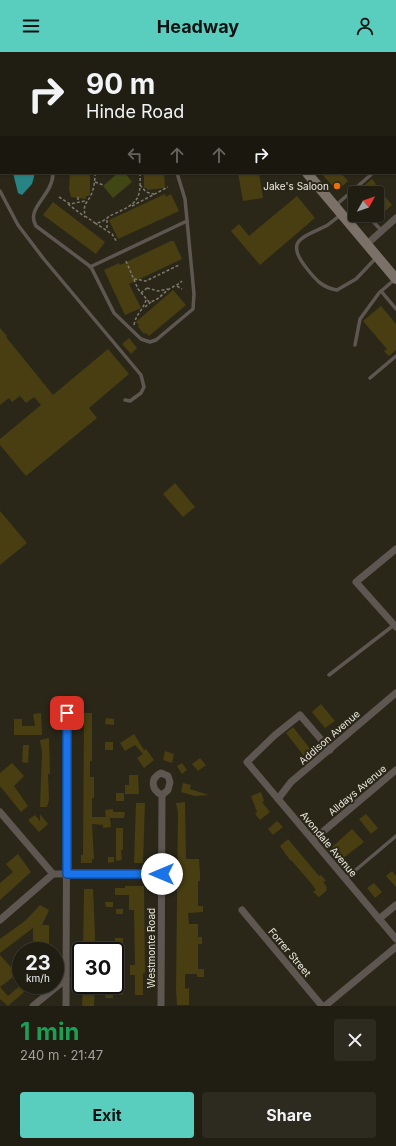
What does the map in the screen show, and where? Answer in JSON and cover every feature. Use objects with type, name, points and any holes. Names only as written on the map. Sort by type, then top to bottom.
[{"type":"main road","points":[[308,174],[396,279]]},
{"type":"street","points":[[367,244],[396,218]]},
{"type":"street","points":[[395,625],[356,582],[396,549]]},
{"type":"street","name":"Addison Avenue","points":[[278,799],[291,782],[396,693]]},
{"type":"street","points":[[66,1006],[67,713]]},
{"type":"street","name":"Avondale Avenue","points":[[330,750],[300,715],[275,735],[247,762],[396,940]]},
{"type":"street","name":"Alldays Avenue","points":[[313,840],[396,770]]},
{"type":"street","name":"Westmonte Road","points":[[161,1006],[162,795]]},
{"type":"street","points":[[0,812],[53,874]]},
{"type":"street","points":[[0,920],[53,874],[162,874]]},
{"type":"street","points":[[379,919],[396,905]]},
{"type":"street","name":"Forrer Street","points":[[242,910],[323,1006]]},
{"type":"street","points":[[323,1006],[396,947]]},
{"type":"street","points":[[34,1006],[66,979]]},
{"type":"lane","points":[[54,174],[53,183],[34,210],[32,216],[33,221],[36,226],[90,267],[114,313],[142,339],[150,342],[156,340],[193,309],[194,294],[185,199],[177,174]]},
{"type":"lane","points":[[358,186],[372,174]]},
{"type":"lane","points":[[0,191],[18,225],[141,375],[144,387],[141,393],[130,401],[124,400]]},
{"type":"lane","points":[[335,206],[348,195]]},
{"type":"lane","points":[[342,214],[326,225],[300,238],[296,247],[297,256],[327,289],[337,290],[356,279],[378,257]]},
{"type":"lane","points":[[90,267],[187,221]]},
{"type":"lane","points":[[374,222],[382,231]]},
{"type":"lane","points":[[355,345],[360,319],[381,291],[396,279]]},
{"type":"lane","points":[[381,291],[396,309]]},
{"type":"lane","points":[[370,378],[396,356]]},
{"type":"lane","points":[[329,674],[395,625]]},
{"type":"lane","points":[[345,879],[396,836]]},
{"type":"path","points":[[68,204],[78,204],[90,197],[95,182],[95,174]]},
{"type":"path","points":[[132,206],[138,196],[140,174]]},
{"type":"path","points":[[95,182],[103,185]]},
{"type":"path","points":[[140,185],[146,192],[155,194]]},
{"type":"path","points":[[95,223],[107,220],[112,215],[168,187]]},
{"type":"path","points":[[60,197],[86,218],[108,230]]},
{"type":"path","points":[[78,197],[78,204]]},
{"type":"path","points":[[85,201],[86,218]]},
{"type":"path","points":[[107,220],[108,230],[116,242]]},
{"type":"path","points":[[126,261],[132,278],[141,293],[146,300],[151,302]]},
{"type":"path","points":[[132,278],[137,281],[146,281],[179,265]]},
{"type":"path","points":[[147,288],[160,291],[177,286],[182,280]]},
{"type":"path","points":[[146,281],[147,288]]},
{"type":"path","points":[[177,286],[182,289]]},
{"type":"path","points":[[141,293],[147,288]]},
{"type":"path","points":[[134,326],[136,315],[144,307],[160,297],[169,288]]},
{"type":"path","points":[[160,291],[160,297]]},
{"type":"path","points":[[144,307],[146,300]]},
{"type":"green space","points":[[117,174],[126,174],[132,182],[113,198],[103,186]]},
{"type":"water","points":[[13,174],[35,174],[32,184],[22,195],[18,193]]},
{"type":"building","points":[[70,174],[89,174],[90,193],[89,196],[86,196],[86,199],[71,197],[69,189]]},
{"type":"building","points":[[144,174],[164,174],[165,188],[147,190],[147,188],[144,188]]},
{"type":"building","points":[[238,174],[259,174],[263,198],[243,201]]},
{"type":"building","name":"Jake's Saloon","points":[[322,174],[342,174],[348,181],[337,191]]},
{"type":"building","points":[[372,179],[376,184],[374,186],[364,186]]},
{"type":"building","points":[[165,194],[166,197],[171,194],[179,211],[118,239],[109,220]]},
{"type":"building","points":[[384,195],[392,205],[385,211],[384,210]]},
{"type":"building","points":[[297,196],[315,218],[260,265],[231,231],[239,224],[249,236]]},
{"type":"building","points":[[53,202],[105,242],[96,254],[43,215]]},
{"type":"building","points":[[171,241],[174,241],[182,259],[129,284],[141,308],[125,315],[104,270],[119,263],[120,265]]},
{"type":"building","points":[[173,290],[186,305],[149,336],[146,333],[144,334],[136,322]]},
{"type":"building","points":[[381,306],[396,324],[396,350],[389,356],[384,351],[387,349],[363,321]]},
{"type":"building","points":[[0,328],[53,395],[108,349],[129,374],[89,408],[97,418],[26,476],[0,445],[0,439],[41,405],[34,397],[26,403],[20,396],[12,402],[9,398],[0,405]]},
{"type":"building","points":[[129,338],[137,348],[131,354],[122,344]]},
{"type":"building","points":[[175,483],[195,507],[183,517],[163,494]]},
{"type":"building","points":[[0,511],[27,543],[0,565]]},
{"type":"building","points":[[321,704],[335,721],[325,728],[312,712]]},
{"type":"building","points":[[41,713],[42,735],[14,735],[14,719],[22,719],[22,726],[35,726],[33,714]]},
{"type":"building","points":[[84,713],[92,713],[92,761],[90,761],[90,777],[94,777],[94,798],[92,798],[92,817],[106,817],[105,810],[113,809],[113,812],[125,812],[124,818],[110,818],[111,827],[103,828],[103,825],[92,824],[94,859],[92,859],[92,863],[81,863],[81,855],[83,855]]},
{"type":"building","points":[[106,718],[114,719],[114,725],[105,724]]},
{"type":"building","points":[[293,727],[315,755],[308,761],[286,733]]},
{"type":"building","points":[[134,734],[144,750],[146,749],[154,760],[144,768],[137,758],[143,754],[135,745],[125,751],[120,743]]},
{"type":"building","points":[[49,738],[49,800],[47,807],[40,807],[42,752],[40,740]]},
{"type":"building","points":[[105,742],[113,742],[113,750],[105,750]]},
{"type":"building","points":[[23,745],[29,745],[28,763],[22,762]]},
{"type":"building","points":[[165,751],[174,754],[172,763],[163,760]]},
{"type":"building","points":[[200,758],[206,765],[198,771],[192,764]]},
{"type":"building","points":[[12,763],[24,776],[14,786],[28,806],[21,812],[0,786],[0,773]]},
{"type":"building","points":[[182,763],[187,770],[182,774],[177,766]]},
{"type":"building","points":[[129,775],[138,775],[139,794],[125,794],[125,785],[129,785]]},
{"type":"building","points":[[183,783],[191,785],[190,789],[209,795],[195,796],[181,792]]},
{"type":"building","points":[[261,792],[264,801],[262,802],[270,812],[260,820],[255,814],[257,812],[251,796]]},
{"type":"building","points":[[116,793],[124,793],[124,801],[116,801]]},
{"type":"building","points":[[185,802],[186,859],[199,859],[200,881],[198,881],[198,906],[203,906],[203,912],[188,913],[189,924],[198,924],[198,937],[202,937],[202,944],[198,944],[198,969],[204,969],[204,977],[197,977],[197,974],[185,974],[185,989],[189,988],[189,1005],[177,1005],[178,812],[176,803]]},
{"type":"building","points":[[136,803],[145,803],[143,863],[134,863]]},
{"type":"building","points":[[40,814],[48,824],[39,832],[28,820],[35,815],[40,821]]},
{"type":"building","points":[[366,814],[378,828],[371,834],[359,819]]},
{"type":"building","points":[[277,821],[283,827],[273,835],[268,829]]},
{"type":"building","points":[[116,828],[123,828],[123,850],[121,850],[122,860],[116,861]]},
{"type":"building","points":[[352,829],[364,842],[342,859],[332,847]]},
{"type":"building","points":[[288,839],[319,876],[321,875],[326,881],[323,882],[327,887],[327,890],[319,897],[313,892],[316,890],[311,883],[290,860],[280,846]]},
{"type":"building","points":[[18,854],[31,872],[0,900],[0,883],[13,872],[6,864]]},
{"type":"building","points":[[108,857],[114,857],[114,862],[108,863]]},
{"type":"building","points":[[392,871],[396,876],[396,887],[386,876]]},
{"type":"building","points":[[374,883],[382,892],[375,898],[367,888]]},
{"type":"building","points":[[125,886],[144,886],[145,973],[143,973],[143,995],[135,995],[135,975],[130,975],[130,965],[135,965],[134,910],[129,910],[129,895],[115,895],[115,888],[125,888]]},
{"type":"building","points":[[84,889],[93,889],[95,942],[83,942]]},
{"type":"building","points":[[105,902],[113,902],[113,907],[106,907]]},
{"type":"building","points":[[40,905],[49,910],[42,925],[49,925],[49,942],[33,941],[33,928],[15,942],[12,942],[12,944],[0,953],[0,939],[26,920]]},
{"type":"building","points":[[116,909],[123,909],[123,914],[116,914]]},
{"type":"building","points":[[115,938],[123,938],[123,942],[115,942]]},
{"type":"building","points":[[0,955],[12,968],[12,978],[0,987]]},
{"type":"building","points":[[0,987],[8,996],[12,993],[12,994],[22,994],[8,1006],[0,999]]},
{"type":"building","points":[[83,994],[95,994],[94,1006],[82,1006]]},
{"type":"building","points":[[105,994],[123,994],[113,995],[113,998],[105,998]]},
{"type":"place","name":"Jake's Saloon","points":[[337,186]]},
{"type":"route","points":[[67,713],[67,874],[162,874]]}]
